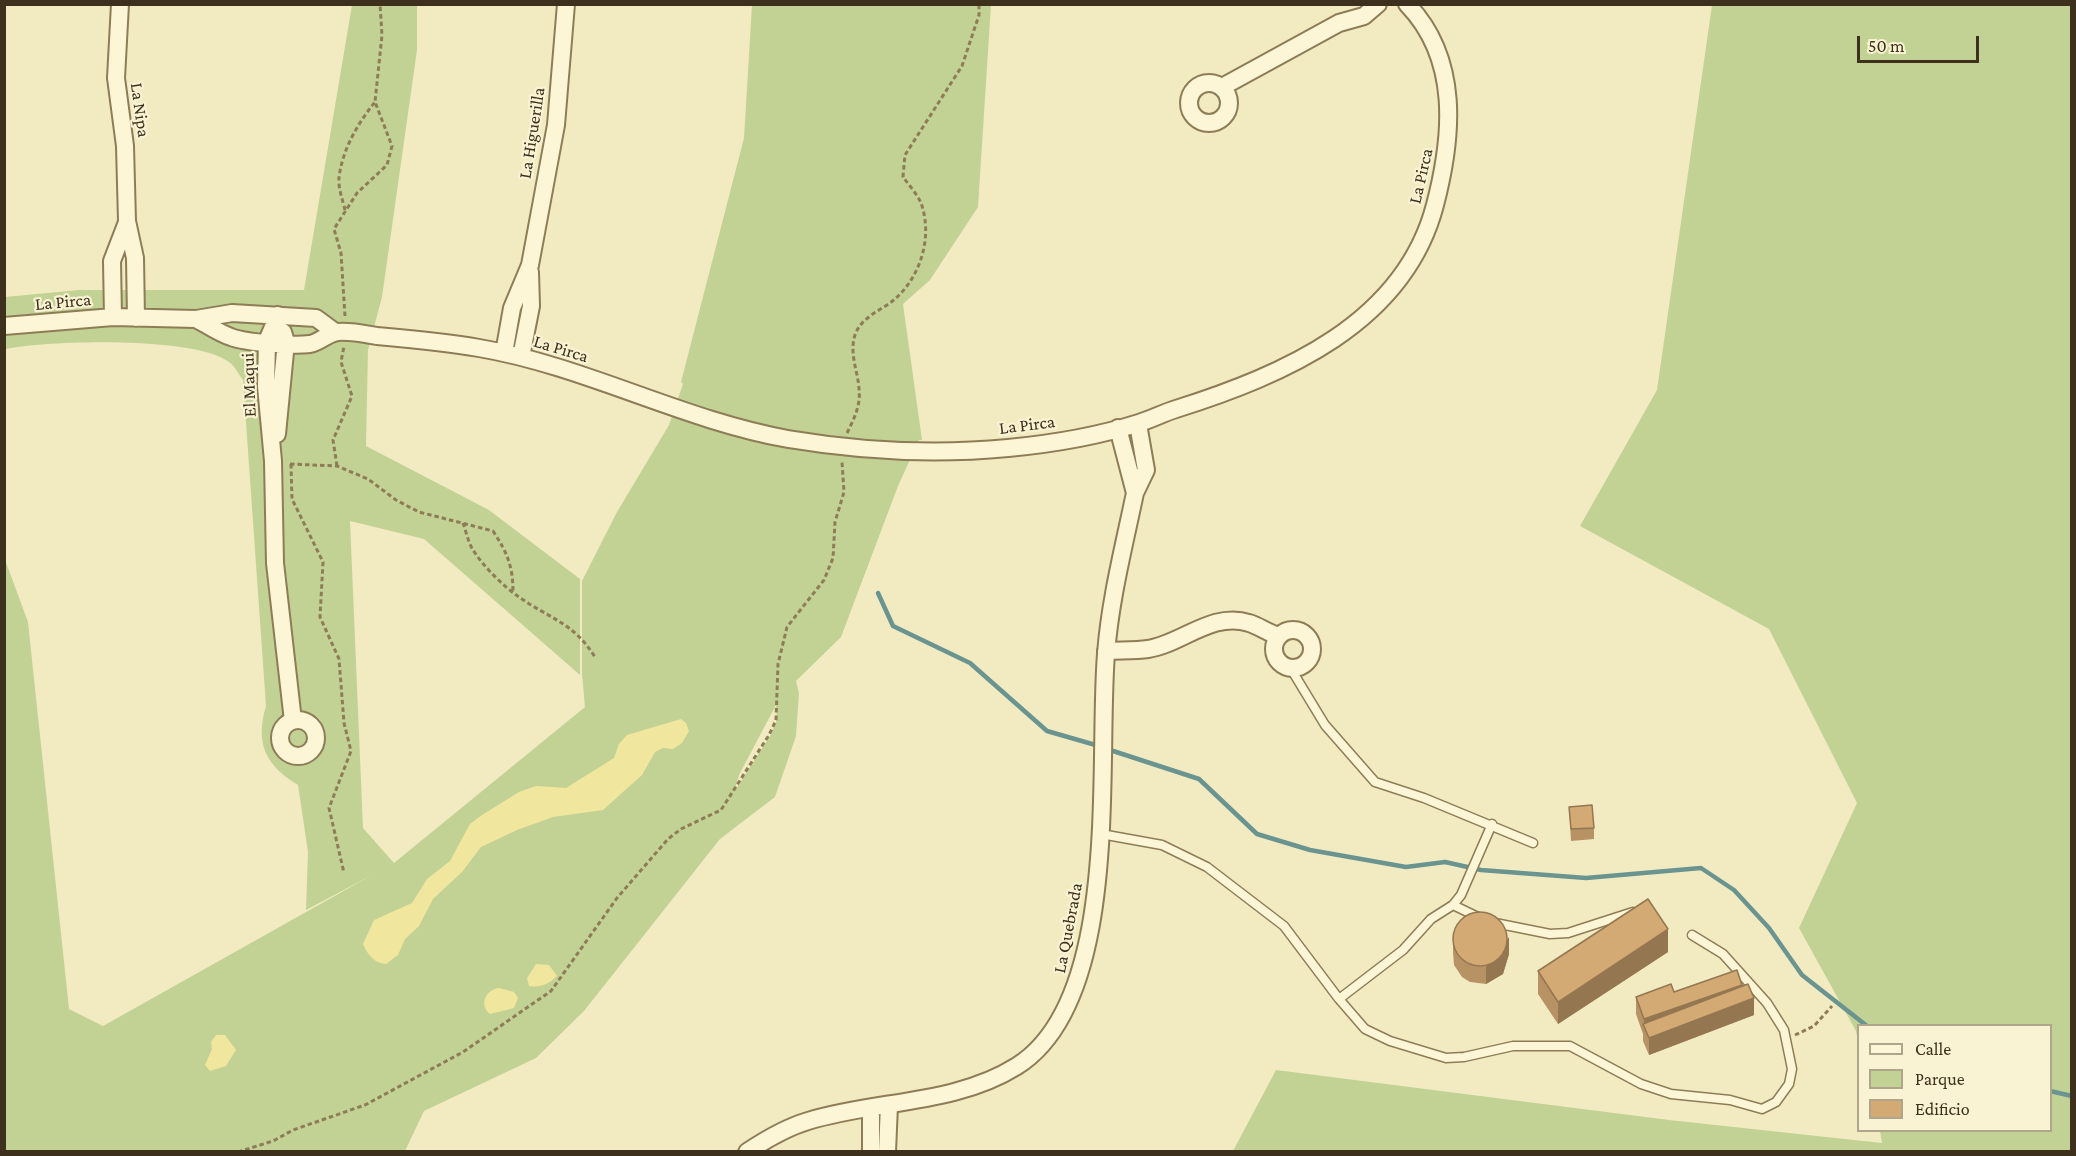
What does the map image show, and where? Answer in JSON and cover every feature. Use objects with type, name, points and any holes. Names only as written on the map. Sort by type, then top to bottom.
[{"type":"street","name":"La Nipa","points":[[120,4],[116,78],[125,146],[128,221],[135,258],[136,318]]},
{"type":"street","name":"La Higuerilla","points":[[521,357],[531,306],[530,266],[555,125],[567,4]]},
{"type":"street","points":[[1340,23],[1354,4]]},
{"type":"street","points":[[1222,87],[1340,23],[1364,16],[1378,4]]},
{"type":"street","name":"La Pirca","points":[[4,326],[113,317],[196,319],[232,313],[316,318],[341,332],[433,342],[521,357],[735,427],[841,446],[922,451],[1007,448],[1062,441],[1138,424],[1240,388],[1295,363],[1347,330],[1382,300],[1413,260],[1427,234],[1446,161],[1449,110],[1445,75],[1437,49],[1423,24],[1407,4]]},
{"type":"street","name":"La Nipa","points":[[113,317],[112,261],[128,221]]},
{"type":"street","name":"La Higuerilla","points":[[504,353],[512,308],[530,266]]},
{"type":"street","name":"El Maqui","points":[[278,315],[267,341],[266,386],[273,461],[275,563],[293,721]]},
{"type":"street","name":"El Maqui","points":[[273,461],[283,392],[286,342],[278,315]]},
{"type":"street","name":"La Pirca","points":[[196,319],[233,338],[312,344],[341,332]]},
{"type":"street","name":"La Quebrada","points":[[747,1152],[806,1121],[984,1084],[1019,1065],[1052,1034],[1076,986],[1096,897],[1101,834],[1106,651],[1135,493],[1146,470],[1138,424]]},
{"type":"street","name":"La Quebrada","points":[[1118,428],[1135,493]]},
{"type":"street","points":[[1106,651],[1148,649],[1175,640],[1204,625],[1226,622],[1248,623],[1279,636]]},
{"type":"street","points":[[1300,631],[1311,644],[1309,660],[1304,665],[1292,669],[1279,663],[1275,657],[1274,645],[1284,632],[1300,631]]},
{"type":"street","points":[[886,1152],[889,1105]]},
{"type":"street","points":[[871,1108],[871,1152]]},
{"type":"lane","points":[[1292,669],[1325,725],[1375,782],[1492,824],[1533,843]]},
{"type":"lane","points":[[1339,999],[1403,950],[1431,919],[1453,905],[1461,895],[1492,824]]},
{"type":"lane","points":[[1101,834],[1162,845],[1207,867],[1284,926],[1339,999],[1365,1029],[1390,1041],[1446,1058],[1464,1057],[1513,1046],[1570,1046],[1641,1084],[1671,1094],[1730,1101],[1762,1109],[1776,1102],[1788,1084],[1792,1069],[1784,1030],[1767,1003],[1723,954],[1692,935]]},
{"type":"lane","points":[[1453,905],[1499,925],[1551,934],[1568,933],[1592,927],[1640,910]]},
{"type":"path","points":[[337,466],[333,440],[352,396],[341,362],[341,253],[334,229],[357,194],[387,165],[392,146],[375,102],[382,35],[380,4]]},
{"type":"path","points":[[238,1152],[273,1142],[293,1130],[365,1105],[463,1052],[551,991],[617,898],[668,839],[681,829],[721,810],[776,720],[778,664],[787,627],[824,580],[833,558],[835,522],[843,492],[841,446],[857,414],[860,391],[853,357],[855,335],[875,312],[894,300],[909,285],[918,268],[927,231],[920,201],[903,177],[905,154],[962,66],[979,15],[979,4]]},
{"type":"path","points":[[345,210],[339,179],[348,146],[362,118],[375,102]]},
{"type":"path","points":[[273,461],[337,466],[368,479],[396,500],[419,512],[493,531],[507,551],[513,570],[513,592]]},
{"type":"path","points":[[291,464],[292,499],[322,562],[320,617],[339,659],[344,723],[351,752],[329,808],[344,873]]},
{"type":"path","points":[[463,523],[472,549],[513,592],[569,626],[585,642],[595,657]]},
{"type":"path","points":[[1785,1039],[1814,1026],[1832,1005]]},
{"type":"green space","points":[[352,5],[417,5],[417,50],[382,297],[368,350],[366,446],[489,510],[580,579],[580,675],[424,539],[350,521],[363,828],[394,863],[585,707],[582,674],[582,581],[617,512],[669,425],[683,384],[681,382],[744,138],[752,5],[991,5],[978,207],[930,280],[903,304],[922,440],[919,440],[898,486],[841,637],[796,681],[799,693],[796,736],[775,797],[720,839],[584,1011],[536,1058],[424,1111],[405,1151],[5,1151],[4,557],[28,622],[69,1009],[103,1026],[372,875],[306,910],[308,852],[298,785],[270,761],[263,742],[263,719],[266,706],[243,380],[229,362],[212,354],[186,348],[155,344],[86,342],[5,349],[5,297],[79,290],[304,290]],"holes":[[[776,705],[777,720],[770,736],[734,792],[739,775]]]},
{"type":"green space","points":[[1712,5],[2071,5],[2071,1151],[1233,1151],[1276,1070],[1669,1120],[1882,1143],[1880,1132],[2052,1132],[2052,1024],[1857,1024],[1857,1036],[1799,928],[1857,803],[1769,629],[1580,526],[1657,390]]},
{"type":"sand","points":[[681,719],[686,723],[689,731],[682,743],[673,749],[663,748],[655,752],[642,775],[603,810],[553,817],[517,830],[481,847],[462,872],[433,899],[419,926],[405,939],[398,955],[386,964],[378,962],[369,955],[363,944],[374,920],[412,903],[427,879],[450,861],[470,824],[519,792],[536,786],[566,788],[614,758],[619,744],[627,735]]},
{"type":"sand","points":[[536,964],[549,965],[557,976],[544,985],[529,986],[527,978]]},
{"type":"sand","points":[[494,989],[514,992],[518,998],[514,1008],[490,1014],[485,1006],[485,998]]},
{"type":"sand","points":[[216,1035],[225,1035],[236,1050],[226,1066],[210,1071],[205,1065],[212,1049],[211,1042]]},
{"type":"building","points":[[1592,805],[1594,828],[1571,829],[1569,807]]},
{"type":"building","points":[[1648,899],[1668,929],[1558,1002],[1538,971]]},
{"type":"building","points":[[1475,912],[1485,912],[1495,916],[1503,924],[1507,939],[1503,954],[1495,962],[1485,966],[1475,966],[1465,962],[1457,954],[1453,944],[1453,934],[1457,924],[1465,916]]},
{"type":"building","points":[[1737,970],[1742,985],[1644,1019],[1636,997],[1671,984],[1674,992]]},
{"type":"building","points":[[1748,984],[1754,998],[1649,1038],[1643,1024]]},
{"type":"waterway","points":[[878,593],[893,626],[970,663],[1047,731],[1099,746]]},
{"type":"waterway","points":[[1107,749],[1199,779],[1257,834],[1310,850],[1406,867],[1445,862],[1481,870],[1586,878],[1701,868],[1734,890],[1769,928],[1802,975],[1864,1024]]},
{"type":"waterway","points":[[2052,1091],[2072,1096]]}]
